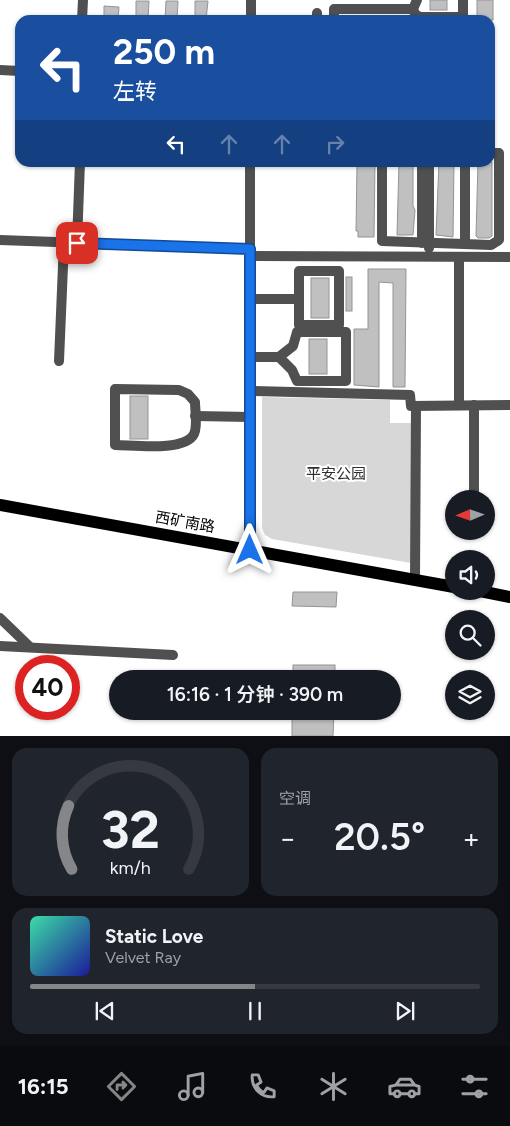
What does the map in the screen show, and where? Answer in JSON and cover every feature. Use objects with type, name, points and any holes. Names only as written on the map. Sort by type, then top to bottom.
[{"type":"main road","name":"西矿南路","points":[[0,505],[445,585]]},
{"type":"main road","points":[[495,594],[510,597]]},
{"type":"street","points":[[82,0],[82,15]]},
{"type":"street","points":[[251,0],[251,15]]},
{"type":"street","points":[[463,0],[463,15]]},
{"type":"street","points":[[334,15],[334,9],[372,10],[415,5]]},
{"type":"street","points":[[0,70],[15,71]]},
{"type":"street","points":[[382,167],[382,241],[492,245],[499,240],[499,153],[495,153]]},
{"type":"street","points":[[77,243],[80,167]]},
{"type":"street","points":[[250,167],[250,550]]},
{"type":"street","points":[[422,167],[426,243],[429,256]]},
{"type":"street","points":[[426,243],[430,167]]},
{"type":"street","points":[[465,167],[465,244]]},
{"type":"street","points":[[0,240],[250,252],[510,257]]},
{"type":"street","points":[[59,361],[64,242]]},
{"type":"street","points":[[459,257],[459,406]]},
{"type":"street","points":[[299,271],[339,271],[339,325],[299,325],[299,299],[299,271]]},
{"type":"street","points":[[250,299],[299,299]]},
{"type":"street","points":[[250,357],[279,357],[293,346],[297,332],[346,332],[346,381],[297,381],[292,370],[279,357]]},
{"type":"street","points":[[115,389],[179,390],[188,394],[195,402],[195,416],[195,432],[190,440],[182,444],[115,445],[115,389]]},
{"type":"street","points":[[250,391],[410,395],[411,406],[510,405]]},
{"type":"street","points":[[474,405],[474,490]]},
{"type":"street","points":[[415,580],[416,406]]},
{"type":"street","points":[[195,416],[250,417]]},
{"type":"street","points":[[0,618],[30,647]]},
{"type":"street","points":[[0,646],[173,655]]},
{"type":"green space","name":"平安公园","points":[[262,397],[390,400],[390,423],[414,423],[411,563],[272,539],[265,535],[262,528]]},
{"type":"building","points":[[430,0],[447,0],[447,10],[430,10]]},
{"type":"building","points":[[477,0],[493,0],[493,15],[477,15]]},
{"type":"building","points":[[136,1],[149,1],[148,15],[136,15]]},
{"type":"building","points":[[166,1],[178,1],[177,15],[165,15]]},
{"type":"building","points":[[195,1],[208,1],[207,15],[195,15]]},
{"type":"building","points":[[104,6],[119,7],[118,15],[104,15]]},
{"type":"building","points":[[357,167],[375,167],[374,237],[358,237],[358,231],[356,231]]},
{"type":"building","points":[[399,167],[413,167],[413,206],[415,210],[413,235],[397,235]]},
{"type":"building","points":[[439,167],[454,167],[453,237],[436,235]]},
{"type":"building","points":[[478,167],[492,167],[492,236],[489,238],[478,238],[476,236]]},
{"type":"building","points":[[368,269],[406,269],[405,387],[393,387],[393,283],[379,282],[379,387],[354,385],[354,329],[368,329]]},
{"type":"building","points":[[346,277],[352,277],[352,311],[346,311]]},
{"type":"building","points":[[311,278],[329,278],[329,318],[311,318]]},
{"type":"building","points":[[309,339],[327,339],[327,374],[309,374]]},
{"type":"building","points":[[130,396],[148,396],[148,439],[130,439]]},
{"type":"building","points":[[293,592],[337,592],[336,607],[292,606]]},
{"type":"building","points":[[293,665],[335,665],[335,670],[293,670]]},
{"type":"building","points":[[292,720],[334,720],[333,736],[292,736]]},
{"type":"route","points":[[77,243],[250,249],[250,550]]}]
